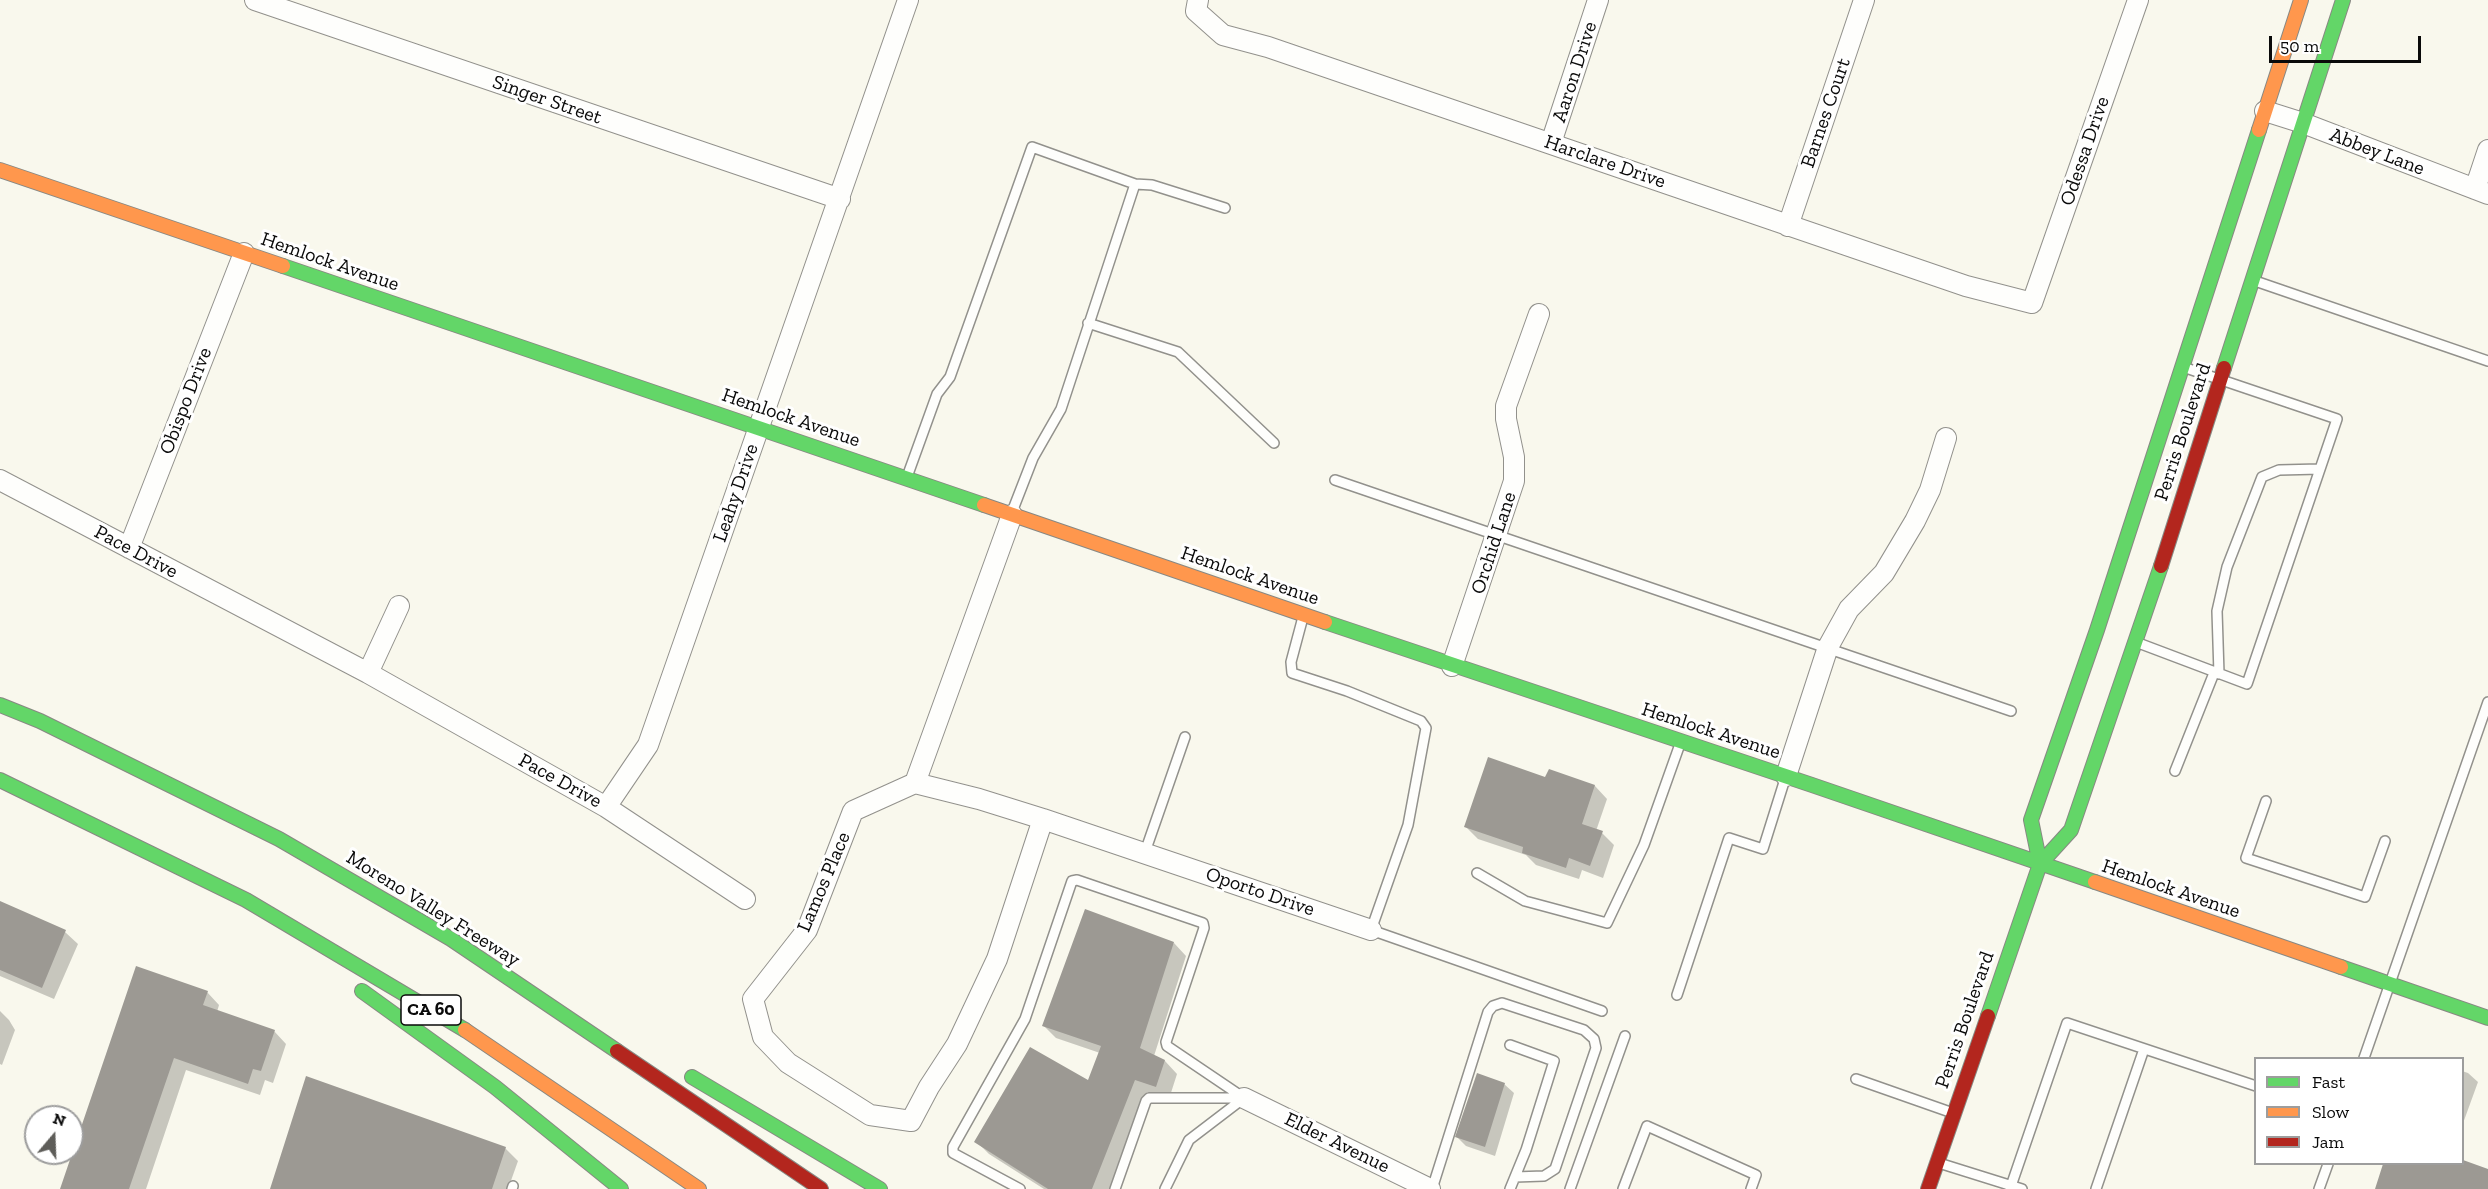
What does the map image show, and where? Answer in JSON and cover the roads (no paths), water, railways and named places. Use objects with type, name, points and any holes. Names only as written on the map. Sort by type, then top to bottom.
[{"type":"main road","name":"Perris Boulevard","points":[[2040,864],[2031,820],[2097,630],[2301,0]]},
{"type":"main road","name":"Perris Boulevard","points":[[1928,1189],[2040,864],[2071,830],[2136,642],[2343,0]]},
{"type":"main road","name":"Hemlock Avenue","points":[[0,170],[759,427],[1452,666],[1786,776],[2488,1018]]},
{"type":"main road","name":"Moreno Valley Freeway","points":[[0,705],[40,721],[279,839],[451,939],[821,1189]]},
{"type":"main road","name":"CA 60","points":[[0,780],[246,900],[486,1043],[699,1189]]},
{"type":"main road","points":[[149,852],[278,935]]},
{"type":"main road","points":[[451,939],[612,1031]]},
{"type":"main road","points":[[346,980],[495,1087],[621,1189]]},
{"type":"main road","points":[[682,1071],[880,1189]]},
{"type":"street","name":"Singer Street","points":[[255,0],[840,199]]},
{"type":"street","name":"Leahy Drive","points":[[606,807],[648,745],[908,0]]},
{"type":"street","name":"Harclare Drive","points":[[1198,0],[1196,11],[1223,35],[1268,47],[1966,286],[2032,303]]},
{"type":"street","name":"Aaron Drive","points":[[1551,143],[1598,0]]},
{"type":"street","name":"Barnes Court","points":[[1788,226],[1864,0]]},
{"type":"street","name":"Odessa Drive","points":[[2032,303],[2138,0]]},
{"type":"street","name":"Abbey Lane","points":[[2265,111],[2303,123],[2481,192]]},
{"type":"street","points":[[2481,192],[2488,150]]},
{"type":"street","name":"Obispo Drive","points":[[129,548],[243,254]]},
{"type":"street","name":"Orchid Lane","points":[[1452,666],[1514,481],[1514,457],[1506,419],[1506,406],[1539,314]]},
{"type":"street","points":[[1786,776],[1827,647],[1849,609],[1884,573],[1915,521],[1930,490],[1947,438]]},
{"type":"street","name":"Pace Drive","points":[[0,480],[368,673],[606,807],[745,899]]},
{"type":"street","points":[[915,783],[1012,515]]},
{"type":"street","points":[[368,673],[399,606]]},
{"type":"street","name":"Oporto Drive","points":[[915,783],[979,799],[1043,819],[1371,930]]},
{"type":"street","name":"Lamos Place","points":[[915,783],[853,812],[807,930],[753,999],[763,1037],[788,1064],[870,1115],[911,1121],[929,1087],[957,1044],[997,959],[1043,819]]},
{"type":"street","name":"Elder Avenue","points":[[1244,1098],[1431,1189]]},
{"type":"lane","points":[[906,478],[937,394],[950,377],[1032,147],[1135,184],[1152,186],[1224,208]]},
{"type":"lane","points":[[1012,515],[1033,458],[1061,409],[1135,184]]},
{"type":"lane","points":[[2253,280],[2488,361]]},
{"type":"lane","points":[[1088,323],[1178,352],[1274,443]]},
{"type":"lane","points":[[2136,642],[2247,684],[2337,419],[2182,367]]},
{"type":"lane","points":[[2175,771],[2217,674],[2219,600],[2227,567],[2262,477],[2279,470],[2320,469]]},
{"type":"lane","points":[[1335,480],[2011,711]]},
{"type":"lane","points":[[1304,615],[1291,662],[1292,673],[1347,691],[1421,721],[1426,728],[1408,825],[1371,930]]},
{"type":"lane","points":[[2365,1057],[2488,702]]},
{"type":"lane","points":[[1145,852],[1185,737]]},
{"type":"lane","points":[[1477,873],[1525,901],[1607,923],[1644,845],[1681,742]]},
{"type":"lane","points":[[1677,995],[1729,838],[1762,849],[1786,776]]},
{"type":"lane","points":[[2266,801],[2246,858],[2365,897],[2385,842]]},
{"type":"lane","points":[[1020,1189],[953,1153],[953,1147],[1025,1019],[1072,881],[1077,879],[1203,923],[1204,928],[1166,1042],[1167,1046],[1244,1098]]},
{"type":"lane","name":"Oporto Drive","points":[[1371,930],[1602,1011]]},
{"type":"lane","points":[[1431,1189],[1488,1012],[1493,1005],[1502,1003],[1584,1030],[1594,1039],[1596,1048],[1555,1169],[1544,1176],[1515,1177]]},
{"type":"lane","points":[[2010,1187],[2067,1023],[2254,1085]]},
{"type":"lane","points":[[1570,1189],[1625,1036]]},
{"type":"lane","points":[[1510,1045],[1554,1061],[1510,1189]]},
{"type":"lane","points":[[2096,1189],[2144,1048]]},
{"type":"lane","points":[[1856,1079],[1954,1113]]},
{"type":"lane","points":[[1115,1189],[1149,1098],[1244,1098]]},
{"type":"lane","points":[[1165,1189],[1189,1140],[1244,1098]]},
{"type":"lane","points":[[1623,1189],[1647,1125],[1756,1175],[1751,1189]]},
{"type":"lane","points":[[1937,1162],[2022,1189]]},
{"type":"lane","points":[[2319,1189],[2328,1165]]}]
